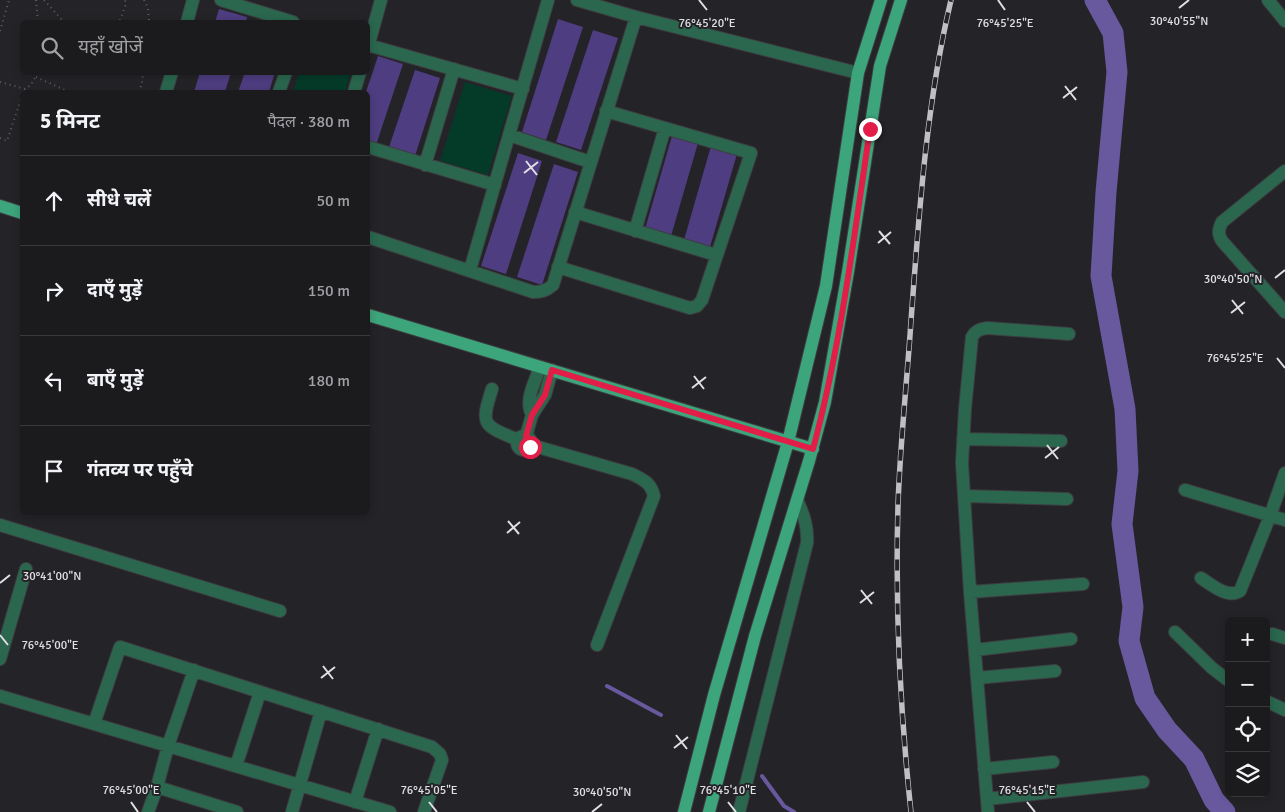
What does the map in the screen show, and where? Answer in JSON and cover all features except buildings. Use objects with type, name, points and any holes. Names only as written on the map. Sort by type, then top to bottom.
[{"type":"main road","points":[[684,812],[717,686],[788,442],[826,286],[858,73],[881,0]]},
{"type":"main road","points":[[709,812],[755,636],[813,449],[825,402],[848,272],[880,66],[901,0]]},
{"type":"main road","points":[[0,206],[20,212]]},
{"type":"main road","points":[[370,316],[813,449]]},
{"type":"street","points":[[187,20],[193,0]]},
{"type":"street","points":[[221,0],[286,20]]},
{"type":"street","points":[[370,39],[382,0]]},
{"type":"street","points":[[470,270],[548,0]]},
{"type":"street","points":[[576,0],[858,73]]},
{"type":"street","points":[[1268,0],[1285,21]]},
{"type":"street","points":[[370,238],[533,292],[542,292],[553,285],[636,17]]},
{"type":"street","points":[[370,46],[523,89]]},
{"type":"street","points":[[425,164],[454,69]]},
{"type":"street","points":[[167,90],[171,75]]},
{"type":"street","points":[[280,90],[285,75]]},
{"type":"street","points":[[355,90],[359,75]]},
{"type":"street","points":[[558,266],[690,308],[697,306],[702,300],[751,153],[606,111]]},
{"type":"street","points":[[635,230],[665,128]]},
{"type":"street","points":[[509,135],[590,162]]},
{"type":"street","points":[[370,148],[495,185]]},
{"type":"street","points":[[1285,171],[1222,222],[1218,229],[1222,241],[1285,312]]},
{"type":"street","points":[[575,212],[716,255]]},
{"type":"street","points":[[1069,334],[988,328],[980,329],[972,337],[963,439],[964,496],[987,806],[1143,782]]},
{"type":"street","points":[[525,440],[532,415],[545,395],[546,368]]},
{"type":"street","points":[[492,389],[485,409],[485,418],[491,429],[632,474],[648,482],[652,488],[654,496],[597,644]]},
{"type":"street","points":[[963,439],[1061,441]]},
{"type":"street","points":[[1201,578],[1229,594],[1236,594],[1240,591],[1285,473]]},
{"type":"street","points":[[1185,490],[1285,520]]},
{"type":"street","points":[[964,496],[1067,499]]},
{"type":"street","points":[[739,812],[807,543],[808,532],[805,515],[797,500]]},
{"type":"street","points":[[0,525],[280,611]]},
{"type":"street","points":[[0,659],[26,569]]},
{"type":"street","points":[[970,592],[1083,584]]},
{"type":"street","points":[[1175,632],[1225,678]]},
{"type":"street","points":[[1272,634],[1285,638]]},
{"type":"street","points":[[975,650],[1071,639]]},
{"type":"street","points":[[94,724],[120,647],[432,746],[440,754],[442,760],[424,812]]},
{"type":"street","points":[[148,812],[194,670]]},
{"type":"street","points":[[977,678],[1055,670]]},
{"type":"street","points":[[236,766],[260,692]]},
{"type":"street","points":[[1,699],[94,724],[390,812]]},
{"type":"street","points":[[1270,703],[1285,710]]},
{"type":"street","points":[[292,812],[321,711]]},
{"type":"street","points":[[355,802],[378,729]]},
{"type":"street","points":[[984,769],[1053,762]]},
{"type":"street","points":[[157,787],[230,811]]},
{"type":"path","points":[[0,31],[9,0]]},
{"type":"path","points":[[36,0],[38,20]]},
{"type":"path","points":[[44,0],[62,20]]},
{"type":"path","points":[[125,0],[126,4]]},
{"type":"path","points":[[121,20],[129,0]]},
{"type":"path","points":[[144,0],[148,8],[149,20]]},
{"type":"path","points":[[140,90],[143,75]]},
{"type":"path","points":[[25,90],[36,77],[65,90]]},
{"type":"path","points":[[0,82],[21,90]]},
{"type":"path","points":[[0,138],[7,141],[20,102]]},
{"type":"green space","points":[[298,75],[350,75],[346,90],[294,90]]},
{"type":"green space","points":[[465,82],[512,96],[488,175],[440,161]]},
{"type":"waterway","points":[[1095,0],[1113,33],[1117,72],[1106,192],[1101,276],[1125,409],[1128,471],[1122,524],[1133,607],[1129,641],[1145,698],[1167,730],[1194,759],[1214,800],[1225,812]]},
{"type":"waterway","points":[[607,686],[661,715]]},
{"type":"waterway","points":[[762,776],[784,806],[794,812]]},
{"type":"railway","points":[[911,812],[899,658],[897,582],[899,482],[917,240],[929,119],[942,40],[951,0]]},
{"type":"route","points":[[530,447],[531,440],[526,436],[532,415],[545,395],[552,370],[813,449],[825,402],[848,272],[870,129]]}]
